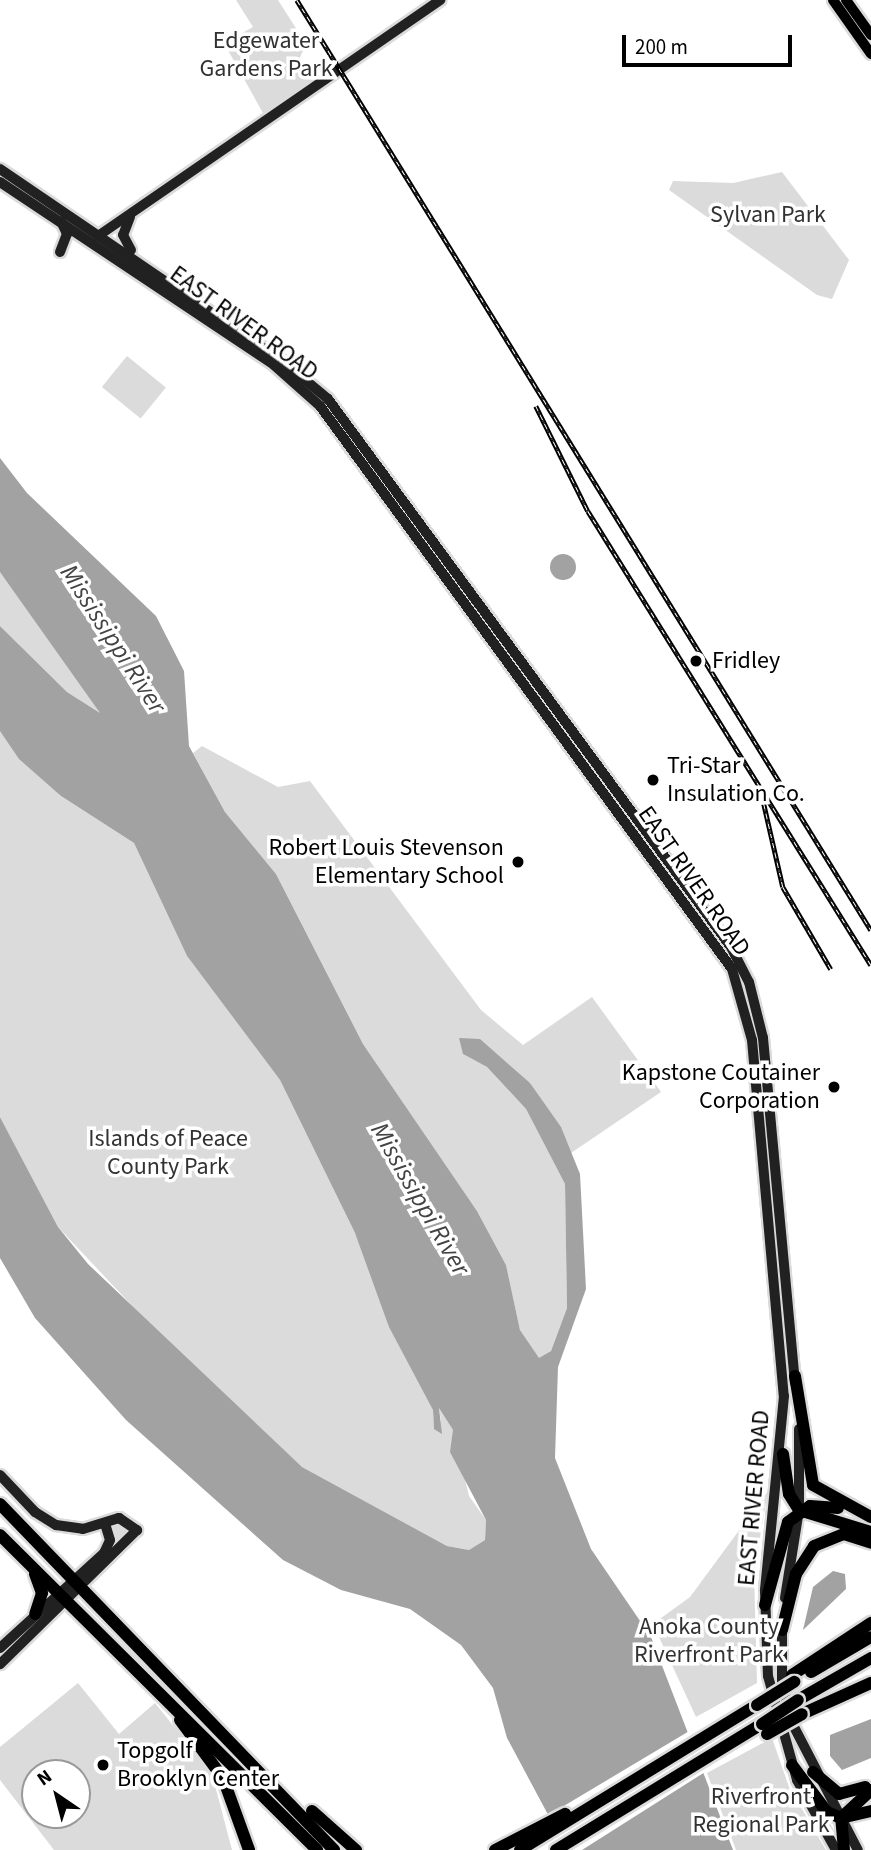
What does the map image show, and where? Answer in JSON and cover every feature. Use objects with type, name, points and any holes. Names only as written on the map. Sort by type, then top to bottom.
[{"type":"highway","points":[[794,1376],[813,1485],[871,1517]]},
{"type":"highway","points":[[783,1454],[787,1486],[799,1510],[871,1532]]},
{"type":"highway","points":[[0,1504],[221,1728],[334,1850]]},
{"type":"highway","points":[[765,1605],[780,1537],[799,1510],[823,1505],[871,1517]]},
{"type":"highway","points":[[782,1630],[793,1583],[814,1546],[840,1534],[871,1543]]},
{"type":"highway","points":[[0,1535],[317,1850]]},
{"type":"highway","points":[[30,1564],[42,1593],[35,1614]]},
{"type":"highway","points":[[495,1850],[531,1838],[592,1805],[714,1731],[871,1623]]},
{"type":"highway","points":[[793,1678],[871,1637]]},
{"type":"highway","points":[[556,1850],[798,1700],[871,1658]]},
{"type":"highway","points":[[132,1664],[211,1758],[237,1808],[247,1850]]},
{"type":"highway","points":[[729,1745],[871,1683]]},
{"type":"highway","points":[[221,1728],[356,1850]]},
{"type":"highway","points":[[792,1765],[817,1804],[841,1818],[871,1811]]},
{"type":"highway","points":[[813,1772],[838,1794],[871,1784]]},
{"type":"highway","points":[[841,1818],[871,1790]]},
{"type":"highway","points":[[573,1850],[633,1802]]},
{"type":"highway","points":[[841,1818],[844,1850]]},
{"type":"highway","points":[[520,1850],[531,1838]]},
{"type":"main road","points":[[92,240],[440,0]]},
{"type":"main road","points":[[832,0],[871,54]]},
{"type":"main road","points":[[846,0],[871,35]]},
{"type":"main road","name":"EAST RIVER ROAD","points":[[0,169],[102,234],[280,359],[342,415],[731,947],[749,982],[763,1038],[794,1376],[799,1510],[782,1630],[783,1693],[813,1772],[841,1818]]},
{"type":"main road","name":"EAST RIVER ROAD","points":[[0,181],[92,240],[274,365],[320,406],[732,969],[752,1040],[783,1380],[783,1454],[765,1605],[769,1683],[792,1765],[836,1850]]},
{"type":"main road","points":[[132,213],[123,240],[138,259]]},
{"type":"main road","points":[[58,218],[67,234],[60,252]]},
{"type":"main road","points":[[0,1475],[42,1518],[71,1529],[105,1524],[122,1518],[137,1530],[62,1597],[0,1664]]},
{"type":"main road","points":[[78,1583],[109,1546],[105,1524]]},
{"type":"main road","points":[[0,1648],[35,1614],[62,1597]]},
{"type":"main road","points":[[841,1818],[858,1850]]},
{"type":"green space","name":"Edgewater Gardens Park","points":[[236,0],[278,0],[306,44],[297,64],[315,80],[264,115],[224,43],[253,27]]},
{"type":"green space","name":"Sylvan Park","points":[[782,172],[849,260],[832,299],[817,295],[669,190],[673,181],[733,183]]},
{"type":"green space","points":[[127,356],[166,387],[141,419],[102,387]]},
{"type":"green space","points":[[0,572],[51,636],[100,713],[67,692],[0,626]]},
{"type":"green space","name":"Islands of Peace County Park","points":[[0,731],[61,796],[134,843],[187,956],[280,1080],[355,1233],[433,1410],[434,1429],[441,1421],[439,1408],[453,1430],[469,1496],[486,1520],[485,1540],[469,1550],[447,1546],[302,1467],[187,1364],[58,1227],[0,1117]]},
{"type":"green space","points":[[202,746],[278,787],[310,781],[481,1010],[523,1045],[592,997],[661,1092],[571,1153],[530,1083],[463,1054],[487,1067],[526,1109],[565,1184],[567,1308],[551,1351],[539,1359],[520,1330],[506,1265],[477,1211],[363,1044],[276,874],[225,812],[193,753]]},
{"type":"green space","name":"Anoka County Riverfront Park","points":[[768,1491],[754,1572],[757,1683],[696,1717],[653,1624],[690,1597]]},
{"type":"green space","points":[[120,1522],[130,1531],[111,1550],[113,1526]]},
{"type":"green space","name":"Topgolf Brooklyn Center","points":[[78,1683],[119,1734],[155,1703],[212,1774],[232,1850],[54,1850],[38,1829],[91,1829],[91,1759],[21,1759],[21,1807],[0,1780],[0,1747]]},
{"type":"green space","name":"Riverfront Regional Park","points":[[772,1738],[789,1787],[826,1850],[736,1850],[707,1773]]},
{"type":"water","name":"Mississippi River","points":[[0,458],[27,493],[156,616],[184,671],[189,746],[225,812],[276,874],[363,1044],[477,1211],[506,1265],[520,1330],[539,1358],[551,1351],[567,1308],[565,1184],[526,1109],[487,1067],[463,1054],[459,1038],[480,1039],[530,1083],[561,1127],[580,1174],[586,1289],[558,1367],[555,1458],[591,1549],[651,1637],[733,1850],[567,1850],[507,1738],[493,1688],[461,1645],[410,1609],[341,1590],[283,1560],[126,1420],[35,1318],[0,1258],[0,1117],[58,1227],[88,1264],[302,1467],[447,1546],[469,1550],[485,1540],[486,1520],[450,1452],[453,1430],[439,1408],[442,1434],[434,1429],[433,1410],[389,1327],[355,1233],[280,1080],[187,956],[134,843],[61,796],[19,759],[0,731],[0,626],[67,692],[100,713],[0,572]]},
{"type":"water","points":[[563,554],[572,558],[576,567],[572,576],[563,580],[554,576],[550,567],[554,558]]},
{"type":"water","points":[[833,1571],[845,1574],[846,1589],[803,1630],[813,1587]]},
{"type":"water","points":[[871,1719],[871,1758],[842,1770],[830,1756],[830,1735]]},
{"type":"pier","points":[[691,1730],[705,1772],[582,1850],[563,1850],[547,1816]]},
{"type":"waterway","points":[[715,1804],[731,1794]]},
{"type":"railway","points":[[297,0],[871,930]]},
{"type":"railway","points":[[536,406],[588,511],[871,965]]},
{"type":"railway","points":[[764,804],[783,887],[831,969]]},
{"type":"place","name":"Fridley","points":[[696,661]]},
{"type":"place","name":"Tri-Star Insulation Co.","points":[[653,780]]},
{"type":"place","name":"Robert Louis Stevenson Elementary School","points":[[518,862]]},
{"type":"place","name":"Kapstone Coutainer Corporation","points":[[834,1087]]},
{"type":"place","name":"Topgolf Brooklyn Center","points":[[103,1765]]}]
